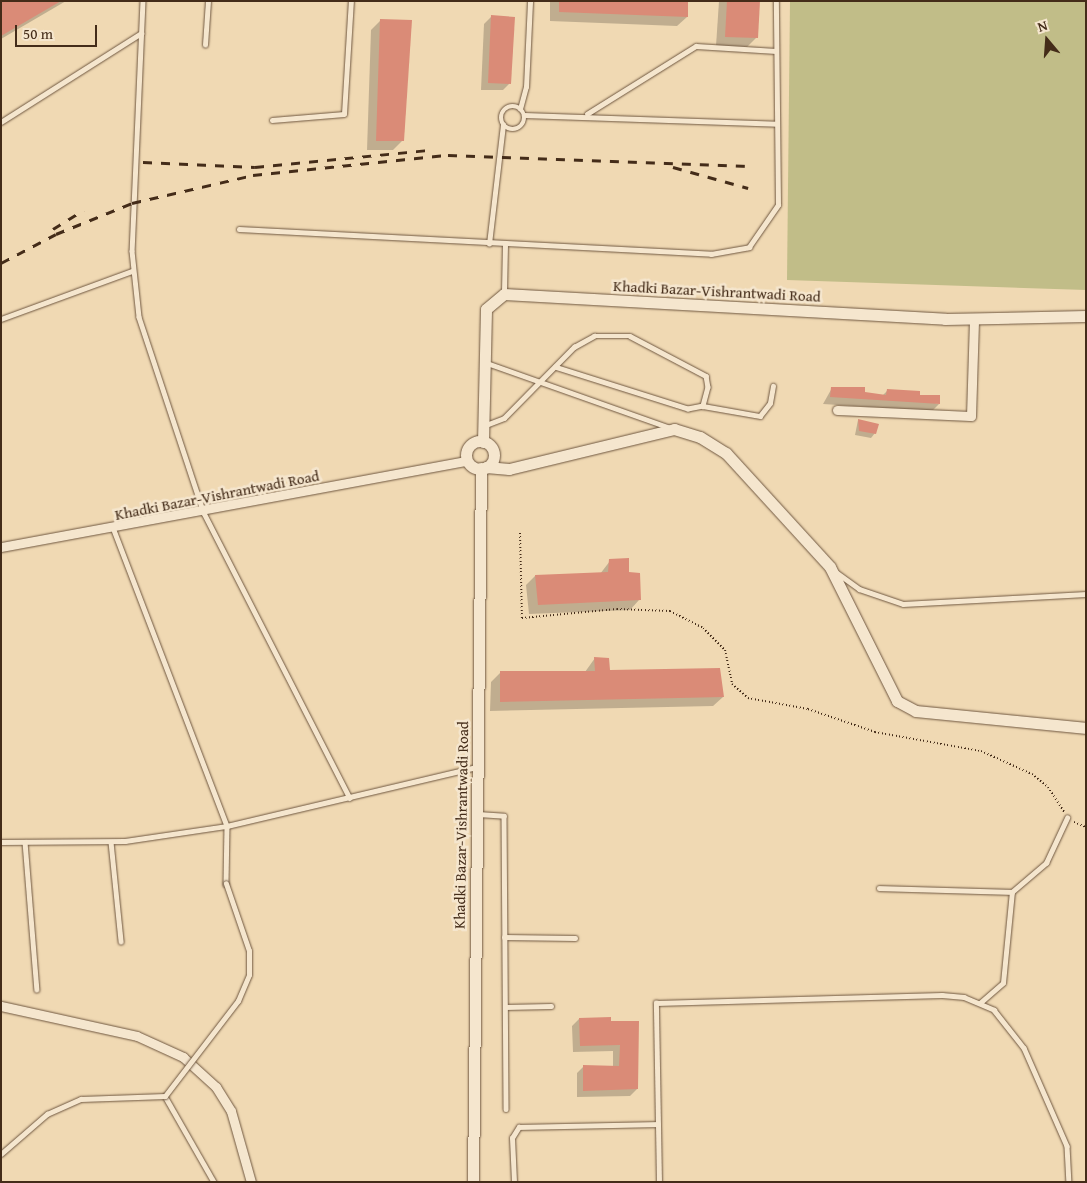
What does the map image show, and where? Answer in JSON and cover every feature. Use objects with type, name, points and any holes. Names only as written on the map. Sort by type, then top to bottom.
[{"type":"street","name":"Khadki Bazar-Vishrantwadi Road","points":[[504,294],[974,318],[1086,316]]},
{"type":"street","points":[[483,468],[493,454],[483,442],[486,425],[486,309],[504,294]]},
{"type":"street","points":[[836,410],[971,416],[974,318]]},
{"type":"street","points":[[483,442],[469,446],[467,461],[483,468],[509,469],[674,429],[726,453],[830,567],[897,701],[916,711],[1086,728]]},
{"type":"street","name":"Khadki Bazar-Vishrantwadi Road","points":[[1,547],[114,530],[467,461]]},
{"type":"street","name":"Khadki Bazar-Vishrantwadi Road","points":[[473,1182],[476,814],[483,468]]},
{"type":"street","points":[[5,1007],[137,1036],[183,1057],[216,1087],[231,1111],[251,1182]]},
{"type":"lane","points":[[143,1],[132,270],[139,317],[204,513],[350,798]]},
{"type":"lane","points":[[205,45],[208,1]]},
{"type":"lane","points":[[272,120],[344,114],[351,1]]},
{"type":"lane","points":[[503,125],[516,130],[523,124],[524,116],[520,109],[526,87],[530,1]]},
{"type":"lane","points":[[239,229],[505,245],[711,254],[749,247],[778,205],[776,1]]},
{"type":"lane","points":[[1,122],[141,34]]},
{"type":"lane","points":[[586,114],[696,46],[776,51]]},
{"type":"lane","points":[[490,244],[503,112],[520,109]]},
{"type":"lane","points":[[524,116],[586,114],[777,124]]},
{"type":"lane","points":[[504,294],[505,245]]},
{"type":"lane","points":[[1,319],[132,270]]},
{"type":"lane","points":[[486,425],[504,418],[555,367],[594,336],[630,336],[706,376],[703,406]]},
{"type":"lane","points":[[485,362],[674,429]]},
{"type":"lane","points":[[555,367],[688,409],[703,406],[760,416],[766,411],[773,386]]},
{"type":"lane","points":[[114,530],[227,826],[226,884],[249,951],[249,975],[238,1001],[165,1096]]},
{"type":"lane","points":[[830,567],[859,589],[903,604],[1086,594]]},
{"type":"lane","points":[[1,842],[110,842],[227,826],[477,768]]},
{"type":"lane","points":[[476,814],[504,816],[506,1109]]},
{"type":"lane","points":[[879,888],[1012,892],[1046,863],[1067,818]]},
{"type":"lane","points":[[25,842],[37,990]]},
{"type":"lane","points":[[110,842],[121,941]]},
{"type":"lane","points":[[980,1003],[1003,984],[1012,892]]},
{"type":"lane","points":[[504,937],[575,938]]},
{"type":"lane","points":[[659,1182],[656,1003],[942,995],[980,1003],[1006,1024],[1035,1068],[1067,1146],[1069,1182]]},
{"type":"lane","points":[[505,1007],[551,1006]]},
{"type":"lane","points":[[1,1154],[46,1114],[81,1099],[165,1096]]},
{"type":"lane","points":[[165,1096],[214,1182]]},
{"type":"lane","points":[[514,1182],[512,1138],[519,1127],[658,1124]]},
{"type":"path","points":[[520,534],[522,618],[617,610],[670,611],[703,628],[725,650],[732,684],[748,698],[808,709],[876,732],[981,751],[1032,774],[1048,787],[1067,818],[1086,827]]},
{"type":"shaded area","points":[[790,1],[1086,1],[1086,290],[787,280]]},
{"type":"building","points":[[1,1],[61,1],[1,36]]},
{"type":"building","points":[[559,1],[688,1],[688,17],[559,12]]},
{"type":"building","points":[[727,1],[760,1],[758,38],[725,37]]},
{"type":"building","points":[[491,15],[515,17],[511,84],[488,83]]},
{"type":"building","points":[[380,19],[412,20],[404,141],[376,141]]},
{"type":"building","points":[[831,387],[865,387],[865,392],[886,395],[887,389],[920,391],[920,395],[940,395],[940,404],[830,397]]},
{"type":"building","points":[[858,419],[879,424],[876,434],[859,431]]},
{"type":"building","points":[[629,558],[629,572],[640,573],[641,600],[538,605],[535,575],[608,572],[609,559]]},
{"type":"building","points":[[594,657],[609,658],[610,670],[720,668],[724,697],[500,702],[500,671],[595,671]]},
{"type":"building","points":[[611,1017],[611,1021],[639,1021],[638,1089],[583,1091],[583,1065],[619,1066],[620,1045],[580,1046],[579,1018]]},
{"type":"railway","points":[[143,162],[255,167],[427,150]]},
{"type":"railway","points":[[1,263],[56,234],[132,203],[253,175],[448,155],[749,166]]},
{"type":"railway","points":[[673,167],[748,188]]},
{"type":"railway","points":[[53,229],[84,210]]}]
